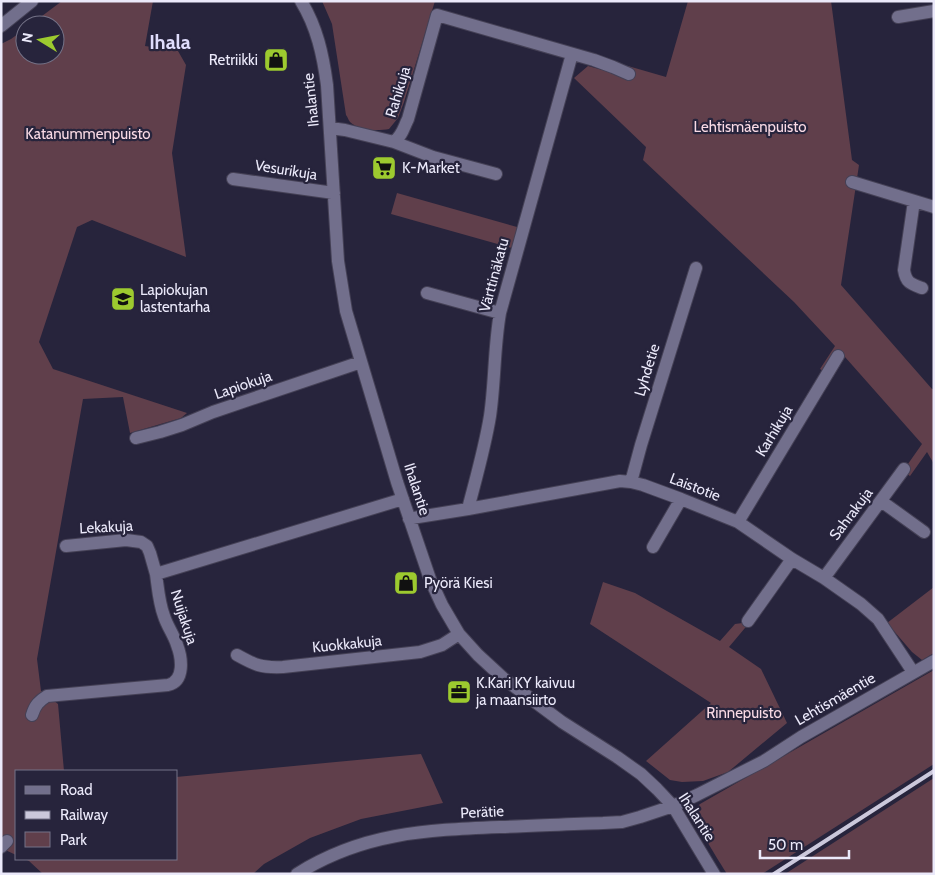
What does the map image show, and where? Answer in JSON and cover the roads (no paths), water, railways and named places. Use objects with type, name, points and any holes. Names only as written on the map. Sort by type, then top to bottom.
[{"type":"street","points":[[1,26],[32,1]]},
{"type":"street","name":"Ihalantie","points":[[301,1],[314,28],[323,59],[327,85],[335,226],[346,312],[403,500],[430,579],[459,634],[478,655],[502,678],[562,722],[633,768],[657,789],[673,806],[714,874]]},
{"type":"street","points":[[898,17],[934,11]]},
{"type":"street","name":"Rahikuja","points":[[394,142],[402,135],[408,119],[437,15],[572,54]]},
{"type":"street","points":[[572,54],[629,74]]},
{"type":"street","name":"Värttinäkatu","points":[[468,509],[490,418],[500,313],[572,54]]},
{"type":"street","points":[[330,128],[394,142],[433,157],[496,174]]},
{"type":"street","name":"Vesurikuja","points":[[232,179],[334,194]]},
{"type":"street","points":[[852,182],[934,207]]},
{"type":"street","points":[[914,201],[904,270],[908,282],[922,288]]},
{"type":"street","name":"Lyhdetie","points":[[631,482],[696,268]]},
{"type":"street","points":[[427,293],[500,313]]},
{"type":"street","name":"Karhikuja","points":[[738,522],[838,356]]},
{"type":"street","name":"Lapiokuja","points":[[136,438],[182,425],[213,412],[360,362]]},
{"type":"street","name":"Sahrakuja","points":[[824,578],[904,470]]},
{"type":"street","name":"Laistotie","points":[[409,519],[620,481],[631,482],[682,499],[738,522],[792,559],[824,578],[861,604],[878,619],[913,672]]},
{"type":"street","points":[[653,547],[682,499]]},
{"type":"street","name":"Nuijakuja","points":[[32,715],[39,700],[47,696],[168,685],[173,684],[177,680],[180,674],[180,656],[177,643],[164,618],[156,574],[403,500]]},
{"type":"street","points":[[882,501],[924,532]]},
{"type":"street","name":"Lekakuja","points":[[66,546],[126,540],[141,542],[147,546],[156,574]]},
{"type":"street","points":[[748,621],[792,559]]},
{"type":"street","name":"Kuokkakuja","points":[[237,655],[254,665],[282,667],[420,652],[442,645],[459,634]]},
{"type":"street","name":"Lehtismäentie","points":[[673,806],[764,761],[801,737],[934,661]]},
{"type":"street","name":"Perätie","points":[[297,874],[337,852],[384,838],[417,832],[622,822],[640,818],[673,806]]},
{"type":"railway","points":[[774,874],[934,771]]},
{"type":"place","name":"Retriikki","points":[[276,60]]},
{"type":"place","name":"K-Market","points":[[384,168]]},
{"type":"place","name":"Lapiokujan lastentarha","points":[[123,299]]},
{"type":"place","name":"Pyörä Kiesi","points":[[406,583]]},
{"type":"place","name":"K.Kari KY kaivuu ja maansiirto","points":[[459,692]]},
{"type":"district","name":"Ihala","points":[[170,42]]},
{"type":"park label","name":"Lehtismäenpuisto","points":[[750,127]]},
{"type":"park label","name":"Katanummenpuisto","points":[[88,134]]},
{"type":"park label","name":"Rinnepuisto","points":[[744,713]]}]
